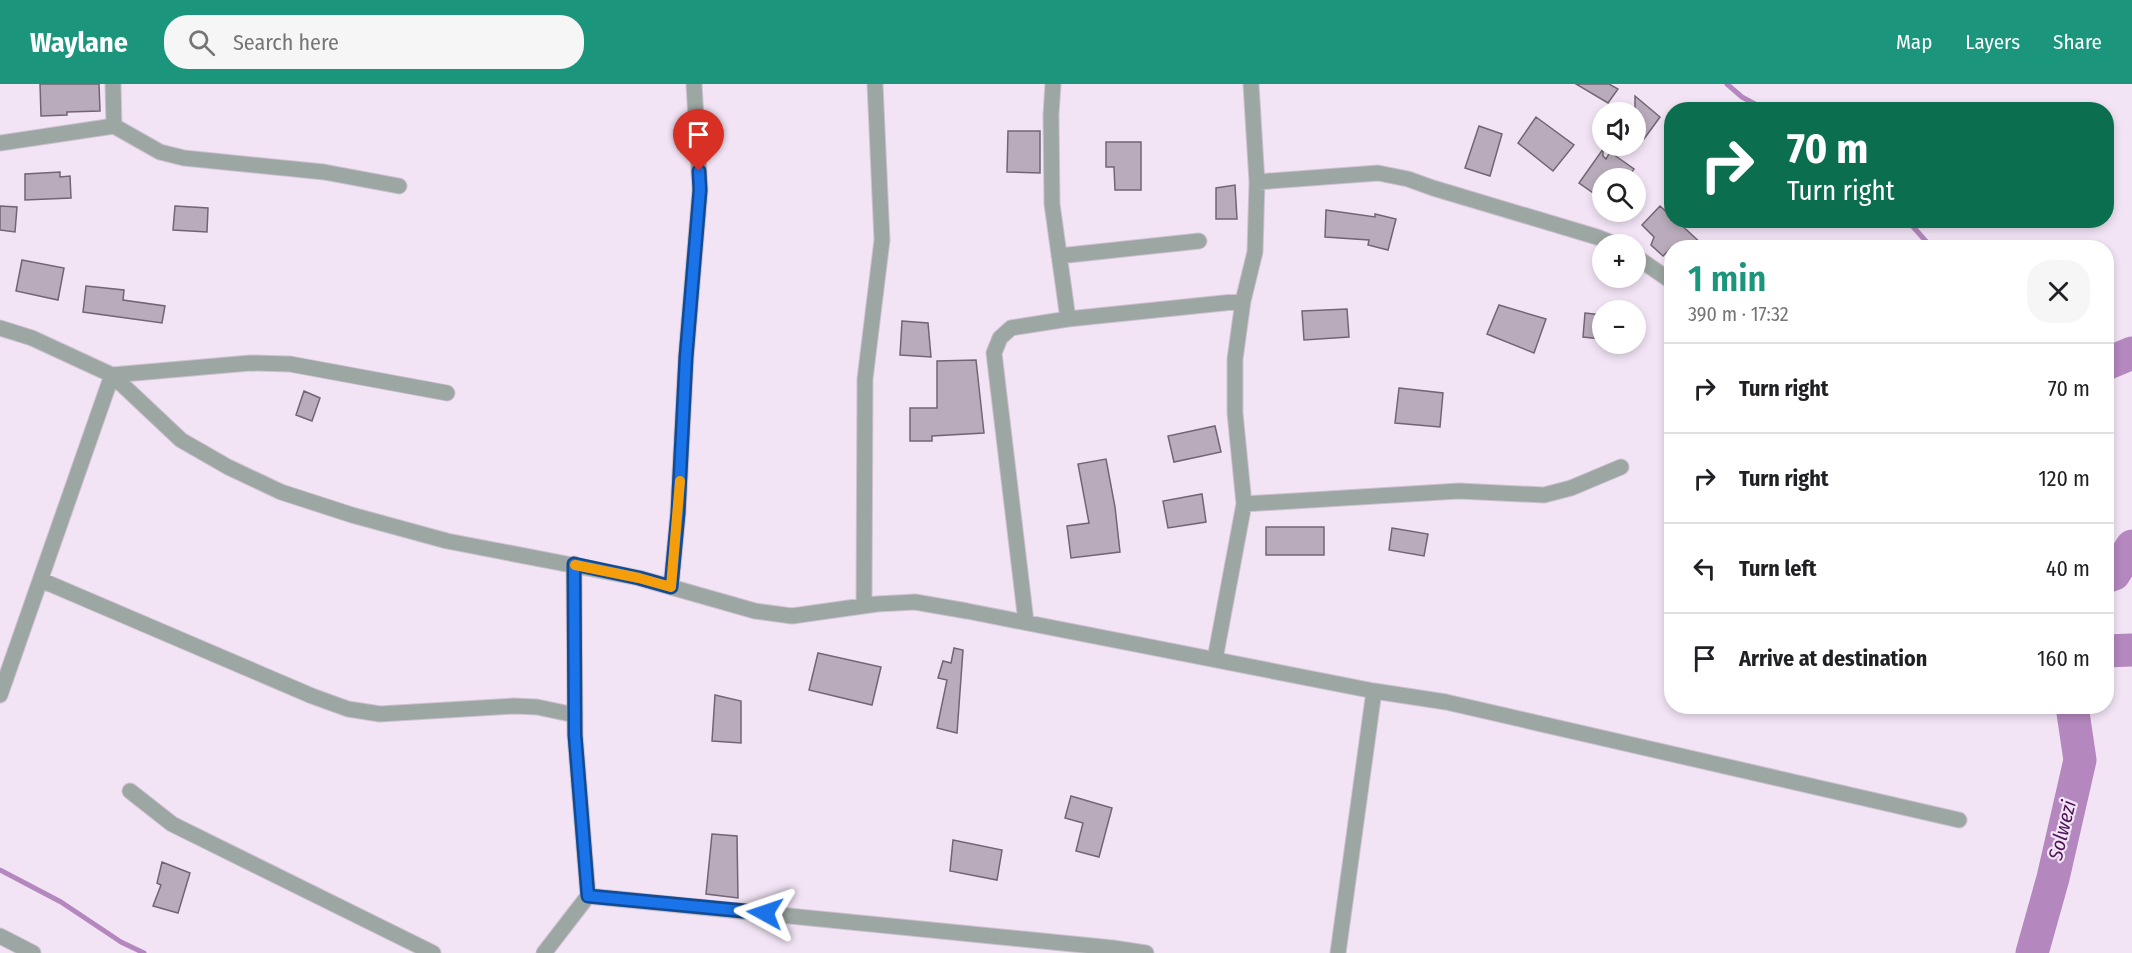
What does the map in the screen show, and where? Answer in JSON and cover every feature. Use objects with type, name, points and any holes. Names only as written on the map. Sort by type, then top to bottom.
[{"type":"street","points":[[113,84],[114,126]]},
{"type":"street","points":[[671,587],[700,190],[694,84]]},
{"type":"street","points":[[864,605],[864,379],[882,240],[875,84]]},
{"type":"street","points":[[1053,84],[1052,204],[1068,319]]},
{"type":"street","points":[[1215,658],[1244,504],[1235,413],[1234,359],[1243,301],[1255,252],[1257,182],[1251,84]]},
{"type":"street","points":[[0,143],[114,126],[160,152],[184,158],[324,172],[399,186]]},
{"type":"street","points":[[1257,182],[1378,173],[1408,179],[1592,236]]},
{"type":"street","points":[[1059,256],[1199,241]]},
{"type":"street","points":[[1646,263],[1664,276]]},
{"type":"street","points":[[1026,622],[994,353],[1000,338],[1011,328],[1068,319],[1243,301]]},
{"type":"street","points":[[0,328],[32,338],[112,375],[181,440],[228,467],[281,492],[352,515],[447,541],[639,578],[755,611],[792,616],[864,605],[915,602],[1026,622],[1374,691],[1446,702],[1708,760],[1959,820]]},
{"type":"street","points":[[112,375],[250,363],[290,364],[447,393]]},
{"type":"street","points":[[0,695],[112,375]]},
{"type":"street","points":[[1244,504],[1459,491],[1544,495],[1571,488],[1621,467]]},
{"type":"street","points":[[544,953],[588,896],[575,715],[574,564]]},
{"type":"street","points":[[41,580],[312,696],[348,709],[380,714],[514,706],[537,707],[575,715]]},
{"type":"street","points":[[1338,953],[1374,691]]},
{"type":"street","points":[[130,791],[172,824],[433,953]]},
{"type":"street","points":[[588,896],[930,929],[1146,953]]},
{"type":"street","points":[[0,936],[33,953]]},
{"type":"building","points":[[40,84],[99,84],[100,111],[41,116]]},
{"type":"building","points":[[1576,84],[1609,84],[1618,89],[1606,102]]},
{"type":"building","points":[[1646,105],[1660,117],[1646,136]]},
{"type":"building","points":[[1536,117],[1574,145],[1553,171],[1518,143]]},
{"type":"building","points":[[1479,126],[1502,134],[1490,176],[1465,168]]},
{"type":"building","points":[[1008,131],[1040,131],[1040,173],[1007,172]]},
{"type":"building","points":[[1106,142],[1141,142],[1141,190],[1115,190],[1114,167],[1106,167]]},
{"type":"building","points":[[1598,156],[1606,159],[1608,156],[1616,156],[1633,168],[1592,168],[1592,192],[1579,183]]},
{"type":"building","points":[[60,172],[60,177],[70,176],[71,198],[25,200],[25,174]]},
{"type":"building","points":[[1235,185],[1237,219],[1216,219],[1216,188]]},
{"type":"building","points":[[0,206],[17,207],[15,232],[0,230]]},
{"type":"building","points":[[175,206],[208,208],[207,232],[173,230]]},
{"type":"building","points":[[1660,206],[1664,210],[1664,228],[1685,228],[1697,240],[1664,240],[1663,256],[1651,245],[1654,237],[1642,225]]},
{"type":"building","points":[[1326,210],[1375,217],[1375,214],[1396,219],[1388,250],[1368,245],[1369,240],[1325,237]]},
{"type":"building","points":[[22,260],[64,268],[58,300],[16,291]]},
{"type":"building","points":[[86,286],[124,290],[123,300],[165,306],[162,323],[83,312]]},
{"type":"building","points":[[1499,305],[1546,319],[1534,353],[1487,334]]},
{"type":"building","points":[[1347,309],[1349,337],[1304,340],[1302,311]]},
{"type":"building","points":[[1585,313],[1592,314],[1592,338],[1583,337]]},
{"type":"building","points":[[902,321],[928,323],[931,357],[900,355]]},
{"type":"building","points":[[976,360],[984,433],[932,436],[932,441],[910,441],[910,408],[937,408],[937,361]]},
{"type":"building","points":[[1399,388],[1443,393],[1440,427],[1395,423]]},
{"type":"building","points":[[304,391],[320,398],[312,421],[296,415]]},
{"type":"building","points":[[1215,426],[1221,452],[1174,462],[1168,436]]},
{"type":"building","points":[[1106,459],[1120,552],[1071,558],[1067,526],[1089,523],[1078,464]]},
{"type":"building","points":[[1202,494],[1206,522],[1168,528],[1163,501]]},
{"type":"building","points":[[1266,527],[1324,527],[1324,555],[1266,555]]},
{"type":"building","points":[[1392,528],[1428,534],[1424,556],[1389,550]]},
{"type":"building","points":[[954,648],[963,650],[957,733],[937,728],[947,680],[938,678],[943,661],[951,663]]},
{"type":"building","points":[[818,653],[881,667],[872,705],[809,690]]},
{"type":"building","points":[[715,695],[741,701],[741,743],[712,741]]},
{"type":"building","points":[[1071,796],[1112,808],[1099,857],[1076,851],[1083,823],[1065,818]]},
{"type":"building","points":[[712,834],[737,836],[738,898],[706,894]]},
{"type":"building","points":[[953,840],[1002,850],[997,880],[950,871]]},
{"type":"building","points":[[162,862],[190,873],[178,913],[153,906],[161,885],[157,883]]},
{"type":"waterway","points":[[1727,84],[1751,102]]},
{"type":"waterway","points":[[1914,228],[1925,240]]},
{"type":"waterway","name":"Solwezi","points":[[2114,361],[2132,353]]},
{"type":"waterway","name":"Solwezi","points":[[2114,574],[2132,546]]},
{"type":"waterway","name":"Solwezi","points":[[2114,651],[2132,650]]},
{"type":"waterway","name":"Solwezi","points":[[2032,953],[2053,878],[2080,760],[2073,714]]},
{"type":"waterway","points":[[0,870],[61,902],[121,942],[144,953]]},
{"type":"slow traffic","points":[[575,565],[671,587],[680,481]]},
{"type":"route","points":[[699,171],[700,190],[671,587],[574,564],[575,735],[588,896],[765,913]]}]
